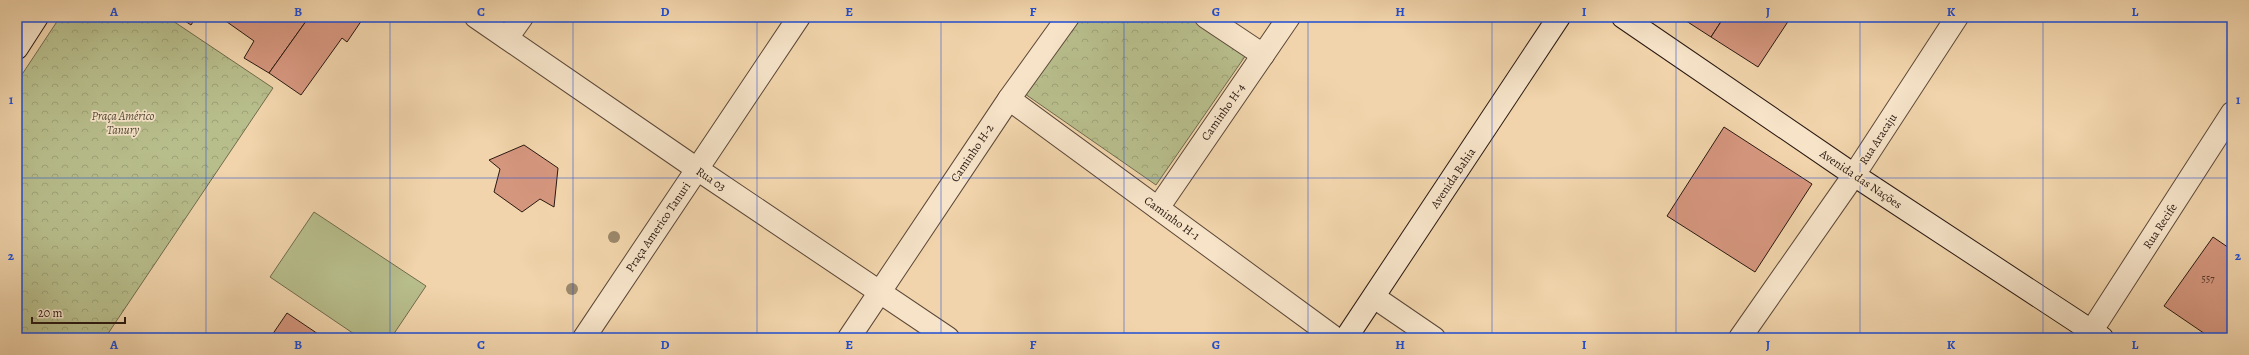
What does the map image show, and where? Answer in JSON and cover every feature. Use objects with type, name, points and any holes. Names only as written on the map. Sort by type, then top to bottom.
[{"type":"street","points":[[17,48],[37,17]]},
{"type":"street","name":"Rua 03","points":[[476,17],[697,169],[948,338]]},
{"type":"street","points":[[507,38],[522,17]]},
{"type":"street","name":"Praça Americo Tanuri","points":[[584,338],[799,17]]},
{"type":"street","name":"Caminho H-2","points":[[849,338],[879,291],[1068,17]]},
{"type":"street","points":[[1206,17],[1262,55]]},
{"type":"street","name":"Caminho H-4","points":[[1158,208],[1289,17]]},
{"type":"street","name":"Avenida Bahia","points":[[1346,338],[1559,17]]},
{"type":"street","name":"Avenida das Nações","points":[[1623,17],[1854,175],[2094,336]]},
{"type":"street","name":"Rua Aracaju","points":[[1740,338],[1854,175],[1957,17]]},
{"type":"street","name":"Caminho H-1","points":[[1010,99],[1335,338]]},
{"type":"street","name":"Rua Recife","points":[[2094,336],[2232,113]]},
{"type":"street","points":[[1374,297],[1434,338]]},
{"type":"green space","name":"Praça Américo Tanury","points":[[60,17],[167,17],[273,88],[105,338],[17,338],[17,82]]},
{"type":"green space","points":[[1078,17],[1191,17],[1246,55],[1156,185],[1025,94]]},
{"type":"green space","points":[[314,212],[426,286],[391,338],[360,338],[270,277]]},
{"type":"building","points":[[179,17],[196,17],[191,25]]},
{"type":"building","points":[[220,17],[309,17],[269,73],[244,58],[254,41]]},
{"type":"building","points":[[309,17],[364,17],[347,42],[342,38],[301,95],[269,73]]},
{"type":"building","points":[[1680,17],[1724,17],[1711,37]]},
{"type":"building","points":[[1724,17],[1791,17],[1758,67],[1711,37]]},
{"type":"building","points":[[1724,127],[1812,184],[1755,272],[1667,216]]},
{"type":"building","points":[[524,145],[558,168],[554,207],[540,199],[522,212],[494,192],[500,169],[489,160]]},
{"type":"building","points":[[2213,237],[2232,250],[2232,338],[2211,338],[2164,306]]},
{"type":"building","points":[[287,313],[324,338],[270,338]]}]
